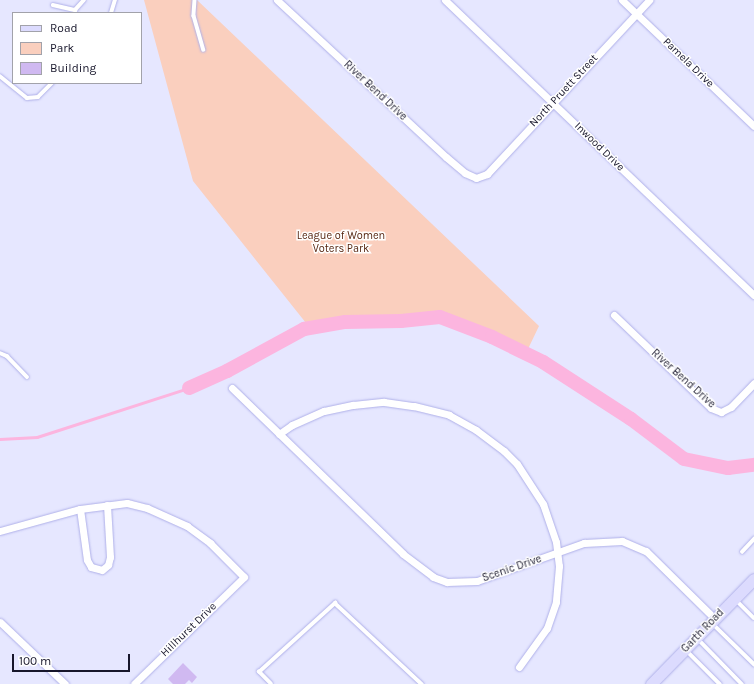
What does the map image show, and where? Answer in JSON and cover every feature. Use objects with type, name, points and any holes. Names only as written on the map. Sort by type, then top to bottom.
[{"type":"main road","name":"Garth Road","points":[[651,684],[754,579]]},
{"type":"street","name":"River Bend Drive","points":[[277,0],[446,157],[465,173],[476,178]]},
{"type":"street","name":"Inwood Drive","points":[[445,0],[754,295]]},
{"type":"street","name":"Pamela Drive","points":[[622,0],[754,126]]},
{"type":"street","name":"North Pruett Street","points":[[476,178],[486,175],[649,0]]},
{"type":"street","name":"River Bend Drive","points":[[614,314],[711,408],[721,412],[731,407],[754,383]]},
{"type":"street","name":"Scenic Drive","points":[[232,388],[403,554],[433,577],[447,582],[478,581],[557,552],[596,540],[611,540],[634,545],[656,560],[713,621]]},
{"type":"street","points":[[279,434],[292,425],[324,411],[368,403],[414,406],[449,415],[492,441],[517,464],[544,507],[557,552],[559,583],[553,612],[540,640],[519,667]]},
{"type":"street","name":"Hillhurst Drive","points":[[108,505],[127,503],[147,508],[188,526],[210,543],[244,577],[134,684]]},
{"type":"street","points":[[0,531],[80,509],[108,505],[110,557],[108,565],[102,570],[96,570],[91,567],[87,560],[80,509]]},
{"type":"street","points":[[0,622],[65,684]]},
{"type":"lane","points":[[53,5],[75,10],[84,0]]},
{"type":"lane","points":[[111,12],[115,0]]},
{"type":"lane","points":[[195,0],[194,16],[204,50]]},
{"type":"lane","points":[[0,76],[27,98],[38,97],[51,84]]},
{"type":"lane","points":[[0,353],[7,356],[28,377]]},
{"type":"lane","points":[[742,552],[754,539]]},
{"type":"lane","points":[[734,599],[754,618]]},
{"type":"lane","points":[[271,684],[259,672],[335,603],[422,684]]},
{"type":"lane","points":[[713,621],[754,664]]},
{"type":"lane","points":[[696,637],[742,684]]},
{"type":"lane","points":[[685,649],[720,684]]},
{"type":"green space","name":"League of Women Voters Park","points":[[144,0],[197,0],[539,326],[528,349],[449,314],[306,323],[193,181]]},
{"type":"building","points":[[183,663],[197,677],[192,683],[189,680],[185,684],[173,684],[168,679]]},
{"type":"waterway","points":[[189,388],[227,371],[304,329],[345,322],[401,321],[440,317],[492,337],[543,362],[631,419],[684,459],[728,468],[754,465]]},
{"type":"waterway","points":[[0,439],[37,437],[189,388]]}]
